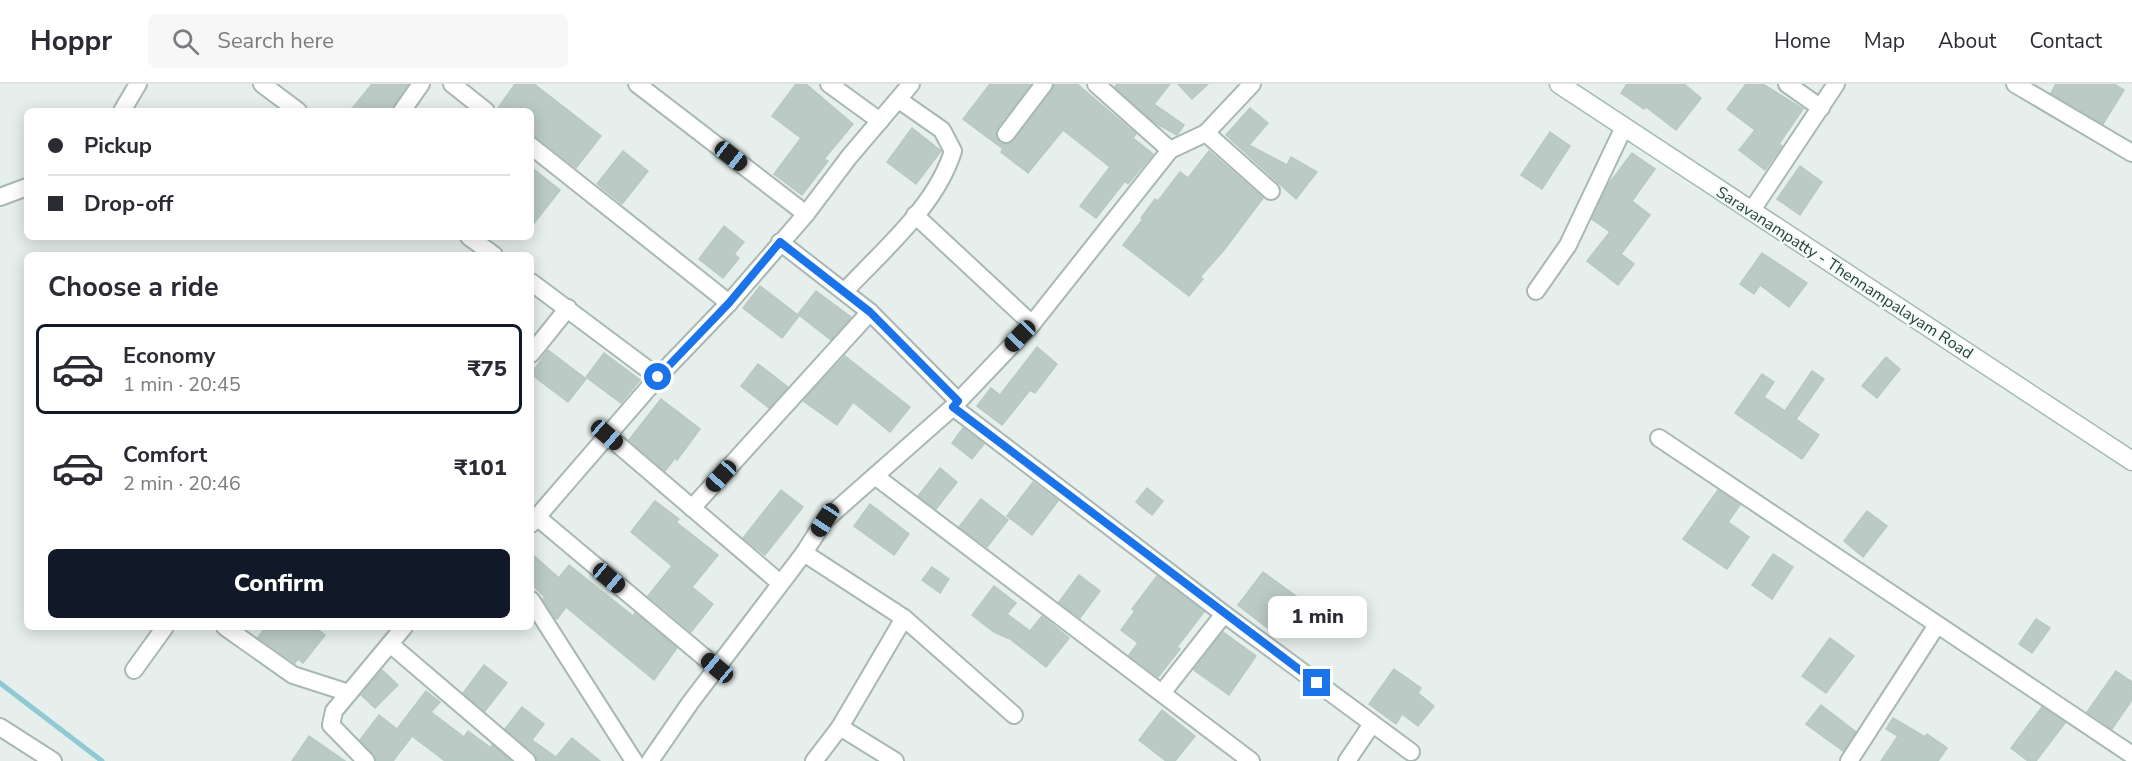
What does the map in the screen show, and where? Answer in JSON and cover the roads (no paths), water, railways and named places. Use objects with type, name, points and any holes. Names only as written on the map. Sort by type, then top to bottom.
[{"type":"main road","name":"Saravanampatty - Thennampalayam Road","points":[[1559,84],[2132,461]]},
{"type":"street","points":[[124,108],[138,84]]},
{"type":"street","points":[[262,84],[294,108]]},
{"type":"street","points":[[404,108],[421,84]]},
{"type":"street","points":[[452,84],[482,108]]},
{"type":"street","points":[[637,84],[806,214]]},
{"type":"street","points":[[829,84],[880,121]]},
{"type":"street","points":[[717,668],[534,521],[658,377],[729,303],[806,214],[849,157],[911,84]]},
{"type":"street","points":[[1006,134],[1044,84]]},
{"type":"street","points":[[1096,84],[1170,150]]},
{"type":"street","points":[[650,761],[804,553],[825,520],[955,404],[1032,324],[1170,150],[1206,133],[1252,84]]},
{"type":"street","points":[[1787,84],[1821,108]]},
{"type":"street","points":[[1752,210],[1836,84]]},
{"type":"street","points":[[2015,84],[2132,153]]},
{"type":"street","points":[[845,291],[915,215],[947,170],[953,151],[942,130],[899,100]]},
{"type":"street","points":[[1536,291],[1568,245],[1624,127]]},
{"type":"street","points":[[1206,133],[1271,190]]},
{"type":"street","points":[[534,148],[729,303]]},
{"type":"street","points":[[0,197],[24,188]]},
{"type":"street","points":[[915,215],[1032,324]]},
{"type":"street","points":[[473,240],[490,252]]},
{"type":"street","points":[[780,242],[870,312],[955,404],[1224,614],[1411,752]]},
{"type":"street","points":[[534,284],[658,377]]},
{"type":"street","points":[[534,350],[568,308]]},
{"type":"street","points":[[692,508],[870,312]]},
{"type":"street","points":[[607,435],[780,583]]},
{"type":"street","points":[[1659,438],[2132,755]]},
{"type":"street","points":[[875,476],[1251,761]]},
{"type":"street","points":[[804,553],[904,618],[1014,715]]},
{"type":"street","points":[[534,605],[634,761]]},
{"type":"street","points":[[1162,693],[1224,614]]},
{"type":"street","points":[[814,761],[840,727],[904,618]]},
{"type":"street","points":[[1849,761],[1937,625]]},
{"type":"street","points":[[134,670],[163,630]]},
{"type":"street","points":[[229,630],[293,675],[349,693]]},
{"type":"street","points":[[366,761],[331,724],[334,711],[402,630]]},
{"type":"street","points":[[390,644],[526,761]]},
{"type":"street","points":[[1347,761],[1372,724]]},
{"type":"street","points":[[0,727],[52,761]]},
{"type":"street","points":[[840,727],[895,761]]},
{"type":"waterway","points":[[0,683],[102,761]]}]
